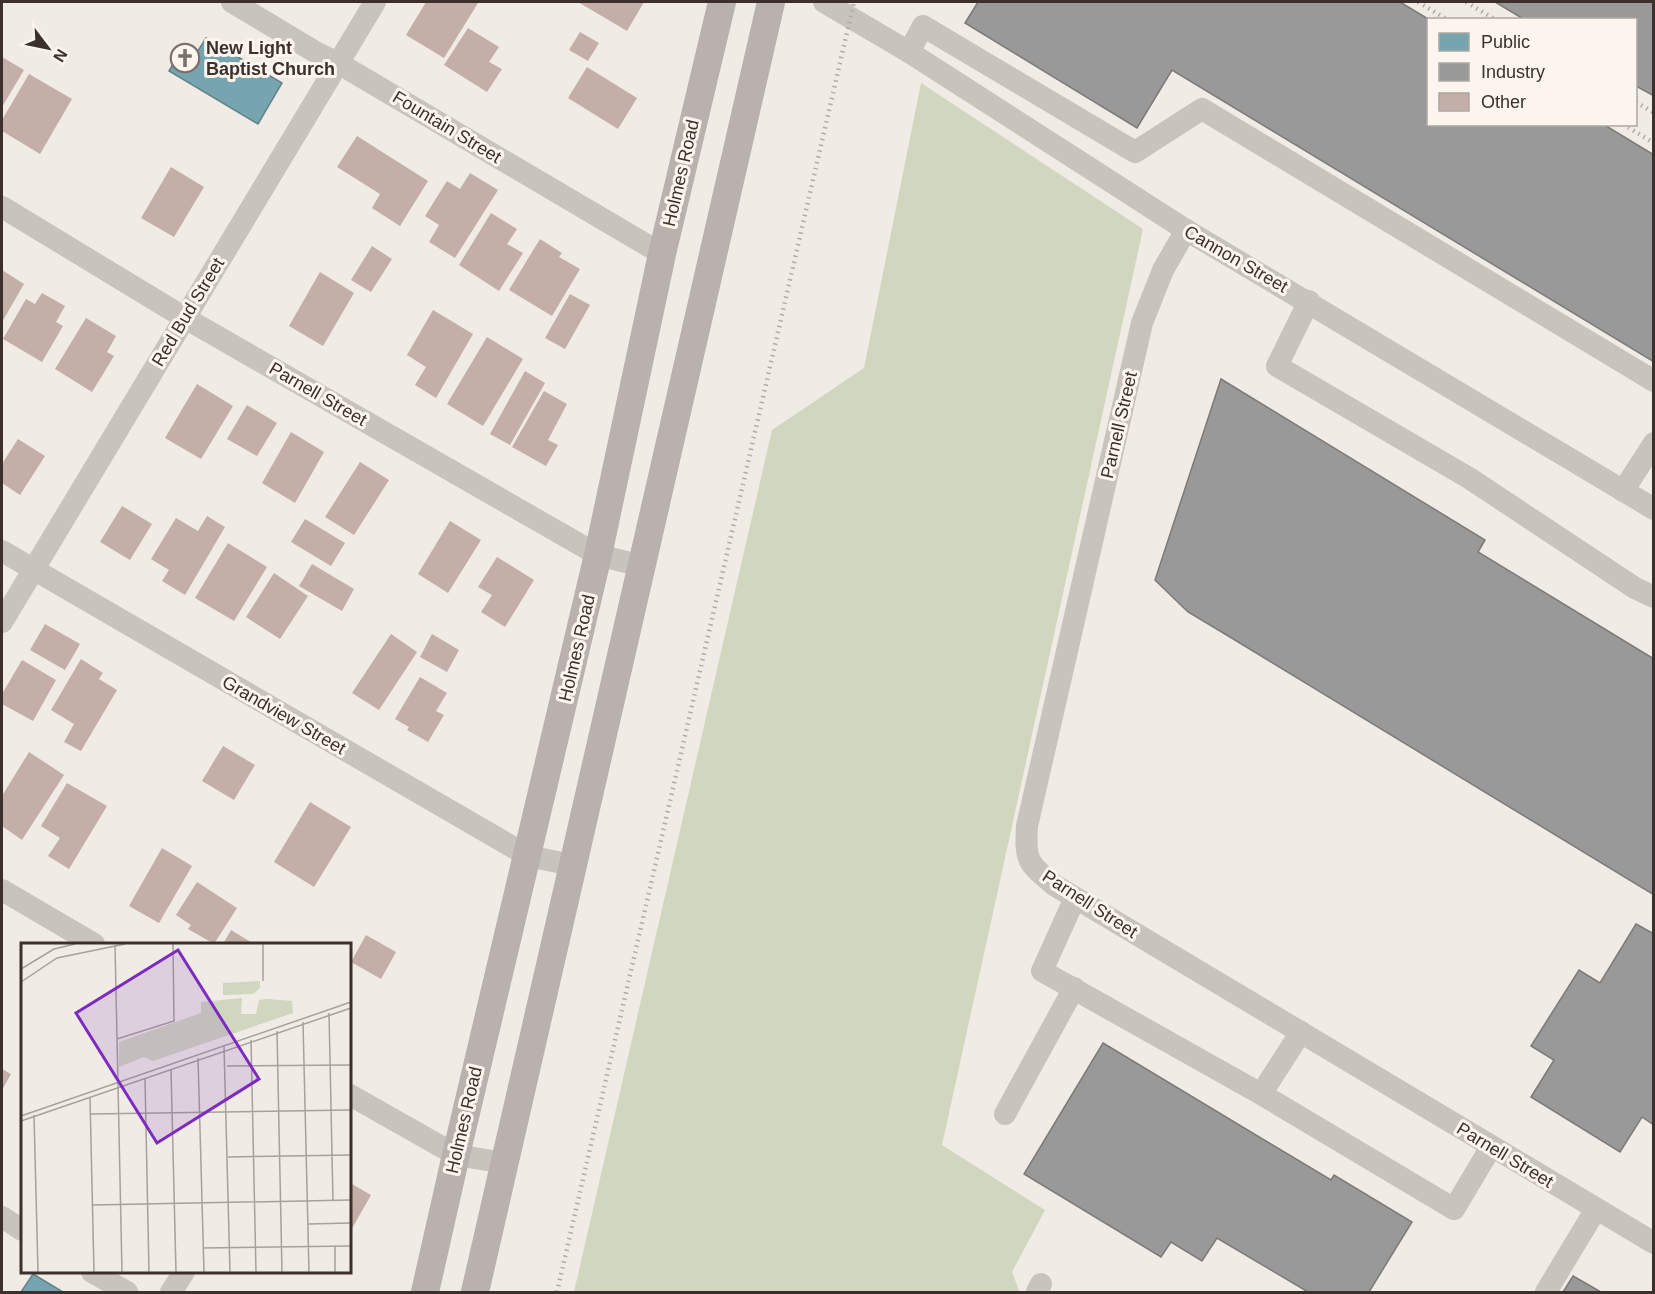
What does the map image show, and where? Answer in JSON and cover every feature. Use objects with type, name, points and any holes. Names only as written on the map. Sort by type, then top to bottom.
[{"type":"main road","name":"Holmes Road","points":[[425,1293],[598,555],[662,254],[722,2]]},
{"type":"main road","points":[[475,1293],[771,2]]},
{"type":"street","name":"Fountain Street","points":[[232,2],[662,254]]},
{"type":"street","name":"Red Bud Street","points":[[2,622],[375,2]]},
{"type":"street","name":"Cannon Street","points":[[824,2],[909,52],[1186,230],[1309,301],[1653,509]]},
{"type":"street","points":[[909,52],[923,26],[1135,152],[1202,109],[1653,381]]},
{"type":"street","name":"Parnell Street","points":[[2,207],[185,318],[598,555],[642,566]]},
{"type":"street","name":"Parnell Street","points":[[1186,230],[1163,270],[1142,323],[1027,826],[1025,853],[1035,869],[1054,885],[1653,1243]]},
{"type":"street","points":[[1309,301],[1276,366],[1469,478],[1635,588],[1653,597]]},
{"type":"street","points":[[1623,491],[1653,443]]},
{"type":"street","name":"Grandview Street","points":[[2,551],[528,856],[572,865]]},
{"type":"street","points":[[2,890],[91,943]]},
{"type":"street","points":[[1076,898],[1042,971],[1261,1094],[1454,1209],[1491,1147]]},
{"type":"street","points":[[1005,1114],[1074,988]]},
{"type":"street","points":[[1261,1094],[1301,1032]]},
{"type":"street","points":[[351,1096],[456,1155],[505,1163]]},
{"type":"street","points":[[1546,1293],[1596,1209]]},
{"type":"street","points":[[2,1217],[21,1229]]},
{"type":"street","points":[[94,1273],[127,1293]]},
{"type":"street","points":[[171,1293],[183,1273]]},
{"type":"green space","points":[[921,83],[1143,229],[942,1145],[1045,1210],[1012,1272],[1018,1292],[574,1292],[772,430],[864,368]]},
{"type":"building: Public","points":[[206,38],[282,83],[258,124],[169,71],[183,47],[196,54]]},
{"type":"building: Public","points":[[33,1274],[63,1292],[21,1292]]},
{"type":"building: Industry","points":[[978,2],[1400,2],[1427,18],[1427,126],[1606,126],[1654,155],[1654,362],[1172,70],[1137,128],[965,23]]},
{"type":"building: Industry","points":[[1495,2],[1654,2],[1654,96],[1637,87],[1637,18],[1522,18]]},
{"type":"building: Industry","points":[[1221,379],[1485,540],[1478,552],[1654,659],[1654,895],[1188,612],[1155,580]]},
{"type":"building: Industry","points":[[1636,924],[1654,934],[1654,1125],[1642,1117],[1620,1152],[1531,1097],[1554,1060],[1531,1046],[1579,970],[1600,983]]},
{"type":"building: Industry","points":[[1103,1043],[1331,1180],[1334,1175],[1412,1222],[1369,1292],[1308,1292],[1217,1238],[1202,1261],[1171,1242],[1161,1257],[1024,1174]]},
{"type":"building: Industry","points":[[1573,1276],[1601,1292],[1563,1292]]},
{"type":"building: Other","points":[[426,2],[478,3],[444,58],[406,35]]},
{"type":"building: Other","points":[[578,2],[644,2],[627,31]]},
{"type":"building: Other","points":[[468,28],[499,47],[489,62],[502,69],[487,92],[444,65]]},
{"type":"building: Other","points":[[580,32],[599,43],[588,61],[569,50]]},
{"type":"building: Other","points":[[2,57],[24,70],[2,107]]},
{"type":"building: Other","points":[[587,67],[637,98],[618,129],[568,98]]},
{"type":"building: Other","points":[[29,74],[72,99],[40,154],[2,131],[2,120]]},
{"type":"building: Other","points":[[357,136],[428,181],[400,226],[372,208],[380,194],[337,167]]},
{"type":"building: Other","points":[[171,167],[204,187],[174,237],[141,218]]},
{"type":"building: Other","points":[[470,173],[498,190],[455,258],[429,242],[439,225],[425,216],[447,181],[460,189]]},
{"type":"building: Other","points":[[491,213],[517,229],[507,244],[523,253],[499,291],[459,265]]},
{"type":"building: Other","points":[[540,239],[562,253],[559,257],[580,269],[552,316],[509,290]]},
{"type":"building: Other","points":[[372,246],[392,259],[371,292],[351,280]]},
{"type":"building: Other","points":[[2,270],[24,284],[2,322]]},
{"type":"building: Other","points":[[320,272],[354,293],[323,346],[289,326]]},
{"type":"building: Other","points":[[42,293],[65,306],[56,322],[63,326],[42,362],[3,339],[26,299],[35,304]]},
{"type":"building: Other","points":[[570,294],[590,305],[565,349],[545,338]]},
{"type":"building: Other","points":[[433,310],[473,334],[436,398],[415,385],[426,367],[407,355]]},
{"type":"building: Other","points":[[86,318],[116,336],[107,352],[114,356],[92,392],[55,369]]},
{"type":"building: Other","points":[[487,337],[523,359],[483,426],[447,404]]},
{"type":"building: Other","points":[[525,371],[545,383],[510,445],[490,434]]},
{"type":"building: Other","points":[[197,384],[233,406],[201,459],[165,438]]},
{"type":"building: Other","points":[[544,391],[567,404],[548,440],[558,445],[546,466],[512,447]]},
{"type":"building: Other","points":[[247,405],[277,423],[257,456],[227,439]]},
{"type":"building: Other","points":[[291,432],[324,452],[295,503],[262,483]]},
{"type":"building: Other","points":[[18,439],[45,456],[20,495],[2,483],[2,464]]},
{"type":"building: Other","points":[[360,462],[389,480],[354,535],[325,517]]},
{"type":"building: Other","points":[[122,506],[152,524],[130,560],[100,542]]},
{"type":"building: Other","points":[[207,516],[225,527],[185,595],[162,581],[169,570],[151,559],[176,518],[198,531]]},
{"type":"building: Other","points":[[305,519],[345,543],[331,566],[291,542]]},
{"type":"building: Other","points":[[450,521],[481,540],[448,593],[418,574]]},
{"type":"building: Other","points":[[228,543],[267,567],[234,621],[195,598]]},
{"type":"building: Other","points":[[497,557],[534,580],[505,627],[481,612],[492,595],[478,587]]},
{"type":"building: Other","points":[[312,564],[354,589],[342,611],[299,586]]},
{"type":"building: Other","points":[[274,573],[308,596],[280,639],[246,617]]},
{"type":"building: Other","points":[[45,624],[80,644],[65,670],[30,650]]},
{"type":"building: Other","points":[[391,634],[417,652],[379,710],[352,693]]},
{"type":"building: Other","points":[[432,634],[459,650],[447,672],[420,657]]},
{"type":"building: Other","points":[[81,659],[103,673],[99,679],[117,690],[81,751],[64,742],[74,724],[51,710]]},
{"type":"building: Other","points":[[22,660],[56,680],[33,721],[2,704],[2,694]]},
{"type":"building: Other","points":[[420,677],[447,693],[436,711],[444,715],[428,742],[407,730],[409,727],[395,719]]},
{"type":"building: Other","points":[[223,746],[255,765],[234,800],[202,781]]},
{"type":"building: Other","points":[[29,752],[64,775],[22,840],[2,826],[2,796]]},
{"type":"building: Other","points":[[67,783],[107,806],[69,869],[48,856],[60,838],[41,826]]},
{"type":"building: Other","points":[[310,802],[351,827],[314,887],[274,862]]},
{"type":"building: Other","points":[[162,848],[192,866],[159,923],[129,906]]},
{"type":"building: Other","points":[[197,882],[237,908],[215,943],[188,929],[191,925],[176,915]]},
{"type":"building: Other","points":[[231,930],[252,943],[224,943]]},
{"type":"building: Other","points":[[366,935],[396,952],[381,979],[351,962]]},
{"type":"building: Other","points":[[2,1069],[11,1074],[2,1090]]},
{"type":"building: Other","points":[[351,1184],[371,1195],[351,1230]]},
{"type":"railway","points":[[557,1292],[854,2]]},
{"type":"railway","points":[[1418,2],[1445,18]]},
{"type":"railway","points":[[1466,2],[1493,18]]},
{"type":"railway","points":[[1637,103],[1654,113]]},
{"type":"railway","points":[[1626,126],[1654,143]]},
{"type":"place","name":"New Light Baptist Church","points":[[185,58]]}]
